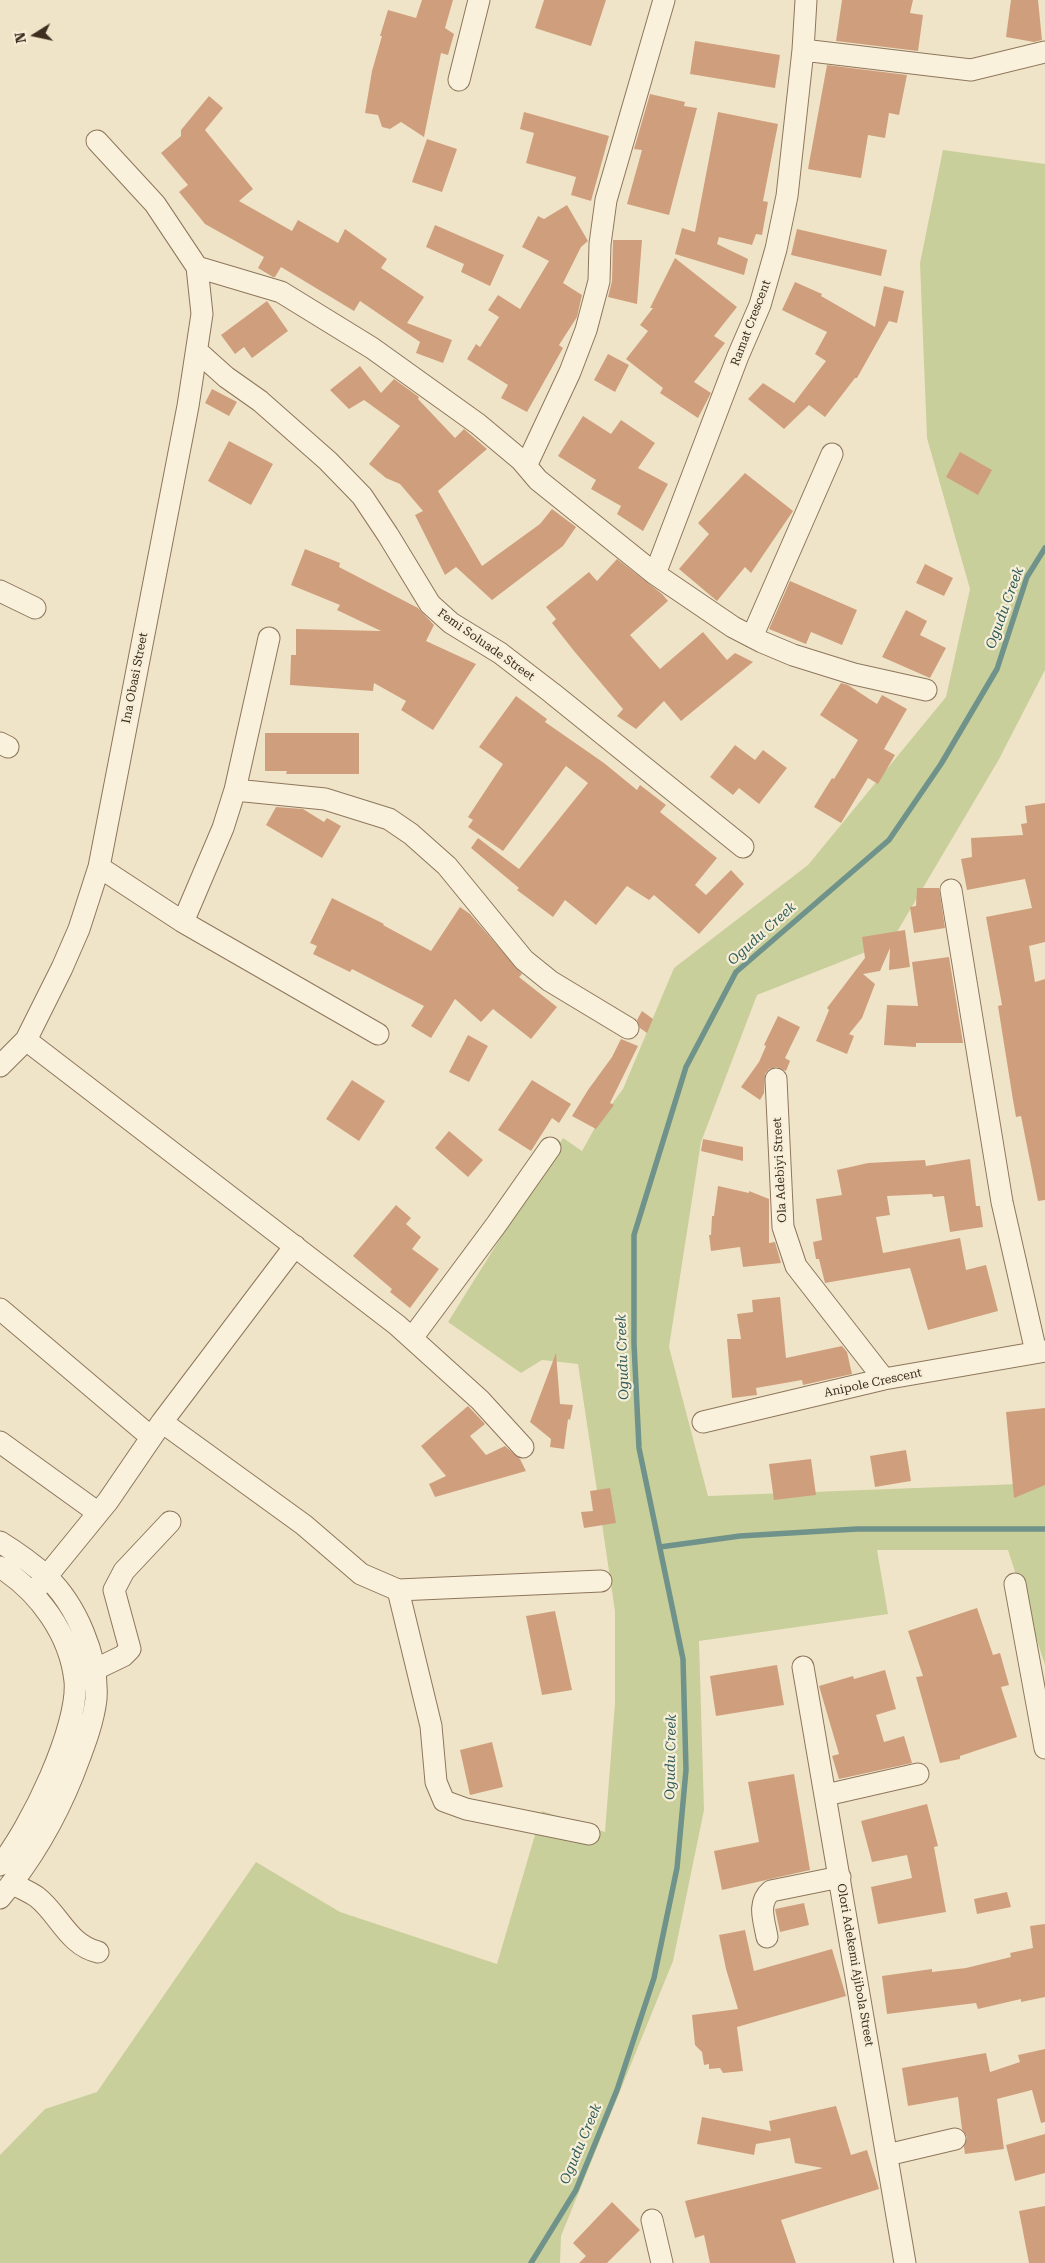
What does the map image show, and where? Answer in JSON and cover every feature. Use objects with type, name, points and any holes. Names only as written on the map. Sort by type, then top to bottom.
[{"type":"street","points":[[458,80],[479,0]]},
{"type":"street","points":[[526,466],[570,372],[586,330],[598,281],[600,244],[606,200],[664,0]]},
{"type":"street","name":"Ramat Crescent","points":[[655,574],[766,286],[787,196],[803,50],[806,0]]},
{"type":"street","points":[[803,50],[971,70],[1045,52]]},
{"type":"street","points":[[97,140],[155,204],[197,266],[281,292],[372,348],[478,424],[526,466],[538,480],[655,574],[733,627],[793,655],[854,674],[926,690]]},
{"type":"street","name":"Ina Obasi Street","points":[[0,1066],[26,1040],[62,968],[79,929],[98,867],[197,351],[202,314],[197,266]]},
{"type":"street","name":"Femi Soluade Street","points":[[197,351],[226,377],[260,401],[328,461],[362,496],[430,604],[451,623],[500,653],[552,692],[743,847]]},
{"type":"street","points":[[752,637],[832,454]]},
{"type":"street","points":[[0,591],[35,608]]},
{"type":"street","points":[[183,922],[223,828],[235,790],[269,638]]},
{"type":"street","points":[[235,790],[325,799],[389,819],[411,834],[447,866],[524,960],[550,981],[628,1028]]},
{"type":"street","points":[[98,867],[183,922],[378,1034]]},
{"type":"street","points":[[951,890],[1002,1202],[1040,1351]]},
{"type":"street","points":[[26,1040],[412,1338],[480,1400],[523,1447]]},
{"type":"street","name":"Ola Adebiyi Street","points":[[776,1080],[783,1227],[796,1266],[884,1379]]},
{"type":"street","points":[[412,1338],[496,1225],[550,1148]]},
{"type":"street","points":[[33,1593],[92,1522],[97,1512],[108,1501],[156,1430],[295,1246]]},
{"type":"street","points":[[0,1309],[156,1430],[304,1525],[361,1574],[398,1590],[601,1581]]},
{"type":"street","name":"Anipole Crescent","points":[[704,1422],[884,1379],[1040,1351]]},
{"type":"street","points":[[0,1442],[97,1512]]},
{"type":"street","points":[[94,1670],[123,1656],[130,1649],[114,1590],[124,1571],[170,1522]]},
{"type":"street","points":[[0,1542],[22,1556],[47,1576],[76,1617],[86,1641],[94,1670],[96,1699],[83,1706],[67,1729],[46,1788],[27,1824],[0,1865]]},
{"type":"street","points":[[0,1567],[33,1593],[57,1627],[66,1649],[83,1706],[79,1760],[45,1835],[23,1870],[6,1891],[37,1897],[85,1949],[98,1952]]},
{"type":"street","points":[[1015,1584],[1045,1748]]},
{"type":"street","points":[[398,1590],[431,1726],[436,1782],[444,1801],[466,1809],[589,1834]]},
{"type":"street","name":"Olori Adekemi Ajibola Street","points":[[804,1666],[905,2263]]},
{"type":"street","points":[[826,1795],[918,1774]]},
{"type":"street","points":[[767,1937],[762,1908],[764,1897],[771,1891],[840,1878]]},
{"type":"street","points":[[887,2155],[955,2139]]},
{"type":"street","points":[[652,2220],[662,2263]]},
{"type":"green space","points":[[943,150],[1045,164],[1045,670],[998,761],[891,942],[757,995],[701,1142],[669,1347],[708,1496],[1045,1483],[1045,1665],[1008,1550],[877,1550],[888,1614],[699,1641],[704,1810],[673,1961],[561,2236],[560,2263],[0,2263],[0,2155],[45,2109],[97,2092],[256,1862],[340,1912],[497,1964],[542,1811],[605,1832],[615,1703],[615,1611],[578,1364],[542,1360],[521,1373],[448,1322],[563,1138],[582,1151],[597,1124],[623,1089],[674,968],[808,865],[946,697],[970,589],[927,438],[920,263]]},
{"type":"building","points":[[422,0],[453,0],[445,28],[454,34],[448,55],[441,53],[424,137],[401,122],[390,129],[382,127],[378,115],[365,113],[372,71],[388,10],[416,18]]},
{"type":"building","points":[[544,0],[606,0],[591,46],[535,28]]},
{"type":"building","points":[[842,0],[913,0],[910,13],[923,15],[918,51],[836,41]]},
{"type":"building","points":[[1011,0],[1038,0],[1042,40],[1034,42],[1006,37]]},
{"type":"building","points":[[695,41],[780,55],[775,88],[690,74]]},
{"type":"building","points":[[827,65],[907,75],[899,115],[889,113],[885,138],[868,135],[861,178],[808,169]]},
{"type":"building","points":[[650,94],[685,102],[684,106],[697,108],[669,215],[627,204],[642,150],[634,149]]},
{"type":"building","points":[[209,96],[223,108],[205,130],[253,189],[239,201],[292,231],[298,220],[338,243],[345,229],[387,259],[381,268],[424,297],[407,323],[452,340],[443,363],[416,353],[420,342],[360,301],[354,311],[281,267],[275,277],[273,277],[258,268],[264,257],[205,224],[179,192],[188,185],[161,153],[181,136],[181,130]]},
{"type":"building","points":[[524,112],[609,136],[591,201],[571,195],[576,177],[526,163],[534,133],[520,129]]},
{"type":"building","points":[[718,112],[778,124],[763,201],[768,202],[762,235],[756,234],[752,245],[719,237],[717,244],[748,259],[744,275],[675,254],[682,228],[695,232]]},
{"type":"building","points":[[427,139],[457,149],[442,192],[412,182]]},
{"type":"building","points":[[567,205],[588,241],[581,247],[563,283],[582,295],[577,317],[559,345],[563,348],[527,412],[501,398],[508,385],[467,359],[476,344],[480,347],[499,317],[488,310],[498,295],[520,309],[549,261],[522,247],[538,216],[544,219]]},
{"type":"building","points":[[435,225],[504,255],[490,286],[461,272],[464,264],[426,247]]},
{"type":"building","points":[[797,229],[887,250],[881,276],[791,255]]},
{"type":"building","points":[[613,240],[642,240],[637,304],[608,297],[612,281]]},
{"type":"building","points":[[675,258],[737,307],[714,336],[725,343],[694,382],[711,393],[698,418],[660,393],[663,388],[626,359],[648,331],[640,325],[653,308],[650,308]]},
{"type":"building","points":[[795,282],[822,294],[821,296],[875,327],[884,286],[904,291],[897,323],[889,321],[857,378],[855,378],[825,417],[809,405],[784,429],[748,399],[763,383],[794,403],[826,361],[815,354],[827,332],[782,310]]},
{"type":"building","points":[[267,301],[288,331],[252,358],[244,347],[235,354],[221,335]]},
{"type":"building","points":[[608,354],[629,365],[615,392],[594,380]]},
{"type":"building","points":[[360,366],[381,393],[394,379],[419,397],[418,399],[455,438],[464,429],[487,449],[438,491],[482,566],[540,524],[552,509],[576,527],[563,546],[492,600],[456,567],[445,575],[415,515],[423,511],[400,484],[386,478],[369,464],[400,426],[364,400],[349,409],[330,390]]},
{"type":"building","points":[[212,389],[237,402],[229,416],[205,403]]},
{"type":"building","points":[[583,416],[611,434],[621,420],[655,443],[638,468],[668,484],[643,531],[617,514],[621,506],[591,489],[596,480],[558,456]]},
{"type":"building","points":[[229,441],[273,464],[251,505],[208,481]]},
{"type":"building","points":[[960,452],[992,470],[978,495],[946,477]]},
{"type":"building","points":[[745,473],[793,511],[751,573],[745,567],[717,601],[679,569],[709,534],[698,523]]},
{"type":"building","points":[[305,549],[340,563],[339,567],[418,608],[434,625],[426,641],[476,664],[433,730],[401,710],[406,701],[374,683],[373,691],[290,685],[291,655],[296,655],[296,629],[381,631],[337,610],[340,605],[291,585]]},
{"type":"building","points":[[617,559],[662,594],[668,601],[630,635],[660,669],[703,632],[727,660],[735,653],[753,662],[681,721],[664,701],[636,729],[617,716],[623,709],[552,623],[556,619],[546,607],[589,572],[597,581]]},
{"type":"building","points":[[925,564],[953,578],[944,596],[916,583]]},
{"type":"building","points":[[790,581],[857,610],[842,645],[811,632],[806,644],[769,629]]},
{"type":"building","points":[[906,610],[927,621],[920,635],[946,648],[930,678],[882,657]]},
{"type":"building","points":[[841,683],[848,685],[877,704],[882,695],[907,709],[884,749],[895,755],[878,784],[868,778],[841,823],[814,807],[858,740],[820,715]]},
{"type":"building","points":[[516,696],[547,719],[545,722],[604,763],[637,790],[640,785],[666,805],[660,812],[717,858],[695,885],[706,895],[731,870],[744,884],[699,934],[654,895],[649,900],[627,886],[596,925],[565,900],[553,917],[517,890],[519,888],[471,848],[478,838],[519,869],[588,783],[566,766],[503,851],[468,827],[473,820],[468,817],[503,764],[479,747]]},
{"type":"building","points":[[265,733],[359,733],[359,774],[286,774],[287,771],[265,771]]},
{"type":"building","points":[[735,745],[755,760],[763,750],[787,768],[759,804],[739,788],[733,795],[710,777]]},
{"type":"building","points":[[1045,803],[1045,942],[1029,946],[1035,982],[1045,979],[1045,1200],[1038,1201],[1021,1116],[1016,1117],[998,1006],[1002,1005],[986,917],[1032,908],[1025,879],[967,890],[961,859],[972,857],[971,838],[1023,835],[1021,824],[1027,823],[1025,806]]},
{"type":"building","points":[[276,807],[303,809],[324,822],[327,818],[341,826],[322,858],[266,825]]},
{"type":"building","points":[[917,888],[939,888],[945,928],[914,933],[910,907],[916,906]]},
{"type":"building","points":[[332,898],[384,924],[431,951],[460,907],[470,914],[522,974],[519,977],[557,1007],[531,1039],[493,1009],[481,1022],[455,999],[431,1038],[411,1026],[424,1006],[352,969],[350,972],[313,954],[317,946],[310,943]]},
{"type":"building","points":[[905,930],[910,967],[889,970],[890,948],[880,971],[863,974],[875,984],[862,1018],[849,1034],[854,1036],[847,1054],[816,1041],[829,1010],[827,1008],[865,958],[862,937]]},
{"type":"building","points":[[949,957],[963,1043],[916,1043],[916,1047],[884,1045],[887,1005],[918,1006],[912,962]]},
{"type":"building","points":[[642,1011],[653,1019],[647,1033],[640,1028],[637,1020]]},
{"type":"building","points":[[778,1016],[800,1027],[785,1058],[790,1061],[786,1071],[776,1067],[769,1069],[765,1074],[764,1093],[760,1100],[741,1087],[759,1062],[766,1046],[764,1045]]},
{"type":"building","points":[[468,1035],[488,1046],[469,1082],[449,1072]]},
{"type":"building","points":[[621,1039],[638,1046],[610,1103],[614,1105],[596,1129],[572,1116],[612,1057]]},
{"type":"building","points":[[352,1080],[385,1101],[359,1141],[326,1119]]},
{"type":"building","points":[[532,1080],[571,1104],[559,1123],[552,1118],[531,1151],[498,1130]]},
{"type":"building","points":[[449,1131],[483,1160],[468,1177],[435,1148]]},
{"type":"building","points":[[703,1139],[743,1147],[743,1161],[701,1151]]},
{"type":"building","points":[[970,1159],[976,1206],[980,1206],[983,1227],[950,1232],[944,1196],[933,1197],[932,1194],[887,1196],[890,1215],[876,1217],[883,1253],[960,1238],[966,1270],[986,1265],[998,1311],[928,1330],[910,1268],[825,1283],[819,1259],[816,1259],[813,1242],[822,1240],[816,1199],[842,1195],[837,1170],[868,1163],[925,1160],[926,1166]]},
{"type":"building","points":[[718,1186],[749,1193],[749,1191],[769,1199],[769,1243],[775,1242],[781,1263],[743,1267],[740,1247],[711,1251],[709,1235],[711,1235],[712,1216],[714,1216]]},
{"type":"building","points":[[396,1205],[411,1218],[406,1224],[421,1237],[412,1249],[439,1269],[410,1308],[390,1292],[392,1289],[353,1256]]},
{"type":"building","points":[[780,1297],[786,1358],[842,1346],[847,1352],[852,1374],[803,1385],[802,1380],[756,1388],[757,1395],[732,1398],[727,1339],[741,1339],[737,1314],[753,1312],[752,1300]]},
{"type":"building","points":[[556,1353],[560,1404],[573,1405],[570,1420],[568,1419],[564,1449],[550,1447],[551,1439],[530,1422]]},
{"type":"building","points":[[468,1406],[485,1424],[470,1436],[486,1455],[505,1446],[520,1459],[526,1471],[435,1497],[429,1484],[446,1476],[421,1446]]},
{"type":"building","points":[[1045,1408],[1045,1485],[1014,1498],[1006,1412]]},
{"type":"building","points":[[906,1450],[911,1481],[875,1487],[870,1456]]},
{"type":"building","points":[[811,1459],[816,1495],[774,1500],[769,1464]]},
{"type":"building","points":[[610,1488],[616,1523],[584,1528],[581,1512],[593,1511],[590,1491]]},
{"type":"building","points":[[977,1608],[993,1655],[1000,1653],[1009,1685],[1001,1687],[1017,1737],[960,1756],[960,1759],[940,1763],[916,1677],[923,1676],[908,1631]]},
{"type":"building","points":[[555,1611],[572,1690],[542,1695],[526,1616]]},
{"type":"building","points":[[777,1665],[784,1705],[716,1716],[710,1676]]},
{"type":"building","points":[[885,1670],[896,1709],[876,1715],[884,1742],[904,1736],[912,1763],[839,1779],[832,1756],[839,1754],[819,1686],[853,1676],[854,1679]]},
{"type":"building","points":[[492,1742],[503,1787],[470,1795],[460,1750]]},
{"type":"building","points":[[794,1774],[810,1870],[722,1890],[714,1851],[759,1842],[748,1782]]},
{"type":"building","points":[[927,1804],[938,1846],[934,1847],[946,1912],[878,1924],[871,1887],[912,1878],[907,1855],[872,1862],[861,1821]]},
{"type":"building","points":[[1007,1892],[1011,1907],[977,1914],[974,1899]]},
{"type":"building","points":[[804,1903],[809,1925],[780,1932],[775,1909]]},
{"type":"building","points":[[1045,1924],[1045,1997],[1021,2002],[1021,1999],[978,2009],[976,2003],[887,2014],[882,1976],[932,1969],[932,1972],[966,1968],[1011,1957],[1010,1953],[1033,1948],[1030,1926]]},
{"type":"building","points":[[745,1930],[754,1971],[832,1949],[846,1996],[737,2027],[743,2071],[723,2073],[720,2068],[709,2069],[709,2064],[704,2065],[702,2052],[695,2045],[692,2015],[738,2009],[726,1969],[719,1935]]},
{"type":"building","points":[[1045,2049],[1045,2122],[1041,2123],[1032,2090],[997,2099],[1004,2149],[965,2154],[964,2147],[967,2137],[962,2129],[958,2097],[908,2106],[902,2068],[986,2053],[990,2072],[1020,2062],[1018,2055]]},
{"type":"building","points":[[836,2106],[851,2155],[867,2150],[879,2189],[781,2220],[796,2263],[710,2263],[704,2235],[695,2238],[685,2201],[823,2168],[795,2163],[790,2138],[756,2144],[754,2155],[697,2144],[702,2117],[771,2131],[769,2121]]},
{"type":"building","points":[[1045,2134],[1045,2173],[1015,2181],[1006,2145]]},
{"type":"building","points":[[612,2202],[640,2230],[607,2263],[579,2263],[586,2256],[573,2243]]},
{"type":"building","points":[[1045,2206],[1045,2263],[1029,2263],[1019,2211]]},
{"type":"waterway","name":"Ogudu Creek","points":[[531,2263],[576,2190],[617,2090],[654,1978],[677,1868],[686,1770],[683,1659],[639,1448],[634,1344],[634,1235],[686,1067],[736,972],[889,840],[941,764],[997,669],[1027,577],[1045,548]]},
{"type":"waterway","points":[[660,1547],[740,1536],[857,1529],[1045,1529]]}]
